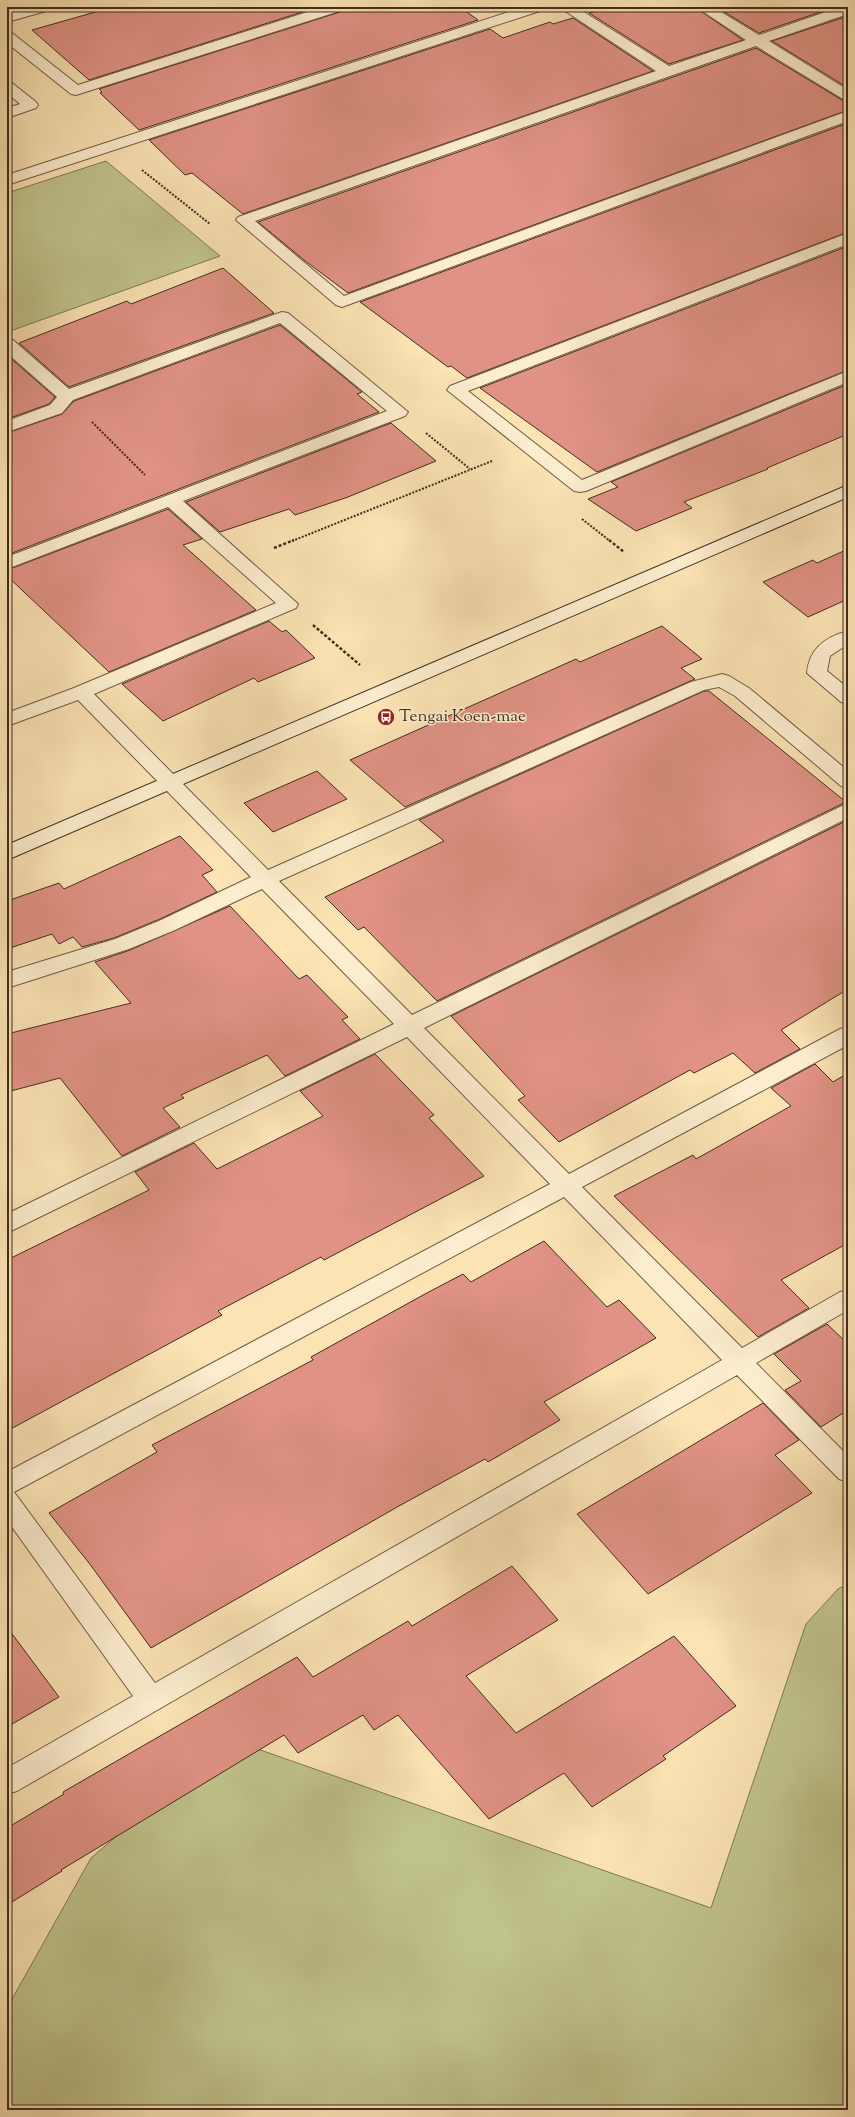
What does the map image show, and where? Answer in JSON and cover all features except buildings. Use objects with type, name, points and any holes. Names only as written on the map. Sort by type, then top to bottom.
[{"type":"street","points":[[7,18],[45,7]]},
{"type":"street","points":[[7,36],[76,91],[338,7]]},
{"type":"street","points":[[7,180],[538,7]]},
{"type":"street","points":[[566,7],[668,72]]},
{"type":"street","points":[[703,7],[848,96]]},
{"type":"street","points":[[848,9],[244,220],[342,302],[848,116]]},
{"type":"street","points":[[7,86],[31,105],[7,113]]},
{"type":"street","points":[[848,238],[456,390],[580,487],[848,376]]},
{"type":"street","points":[[7,427],[56,409],[67,396],[282,317],[399,412],[7,563]]},
{"type":"street","points":[[7,344],[67,396]]},
{"type":"street","points":[[7,853],[848,490]]},
{"type":"street","points":[[7,720],[81,692],[289,604],[171,500]]},
{"type":"street","points":[[848,637],[824,648],[817,661],[817,673],[848,698]]},
{"type":"street","points":[[7,980],[122,944],[698,686],[722,680],[742,692],[848,781]]},
{"type":"street","points":[[81,692],[848,1472]]},
{"type":"street","points":[[7,1224],[848,810]]},
{"type":"street","points":[[7,1484],[848,1035]]},
{"type":"street","points":[[7,1782],[848,1299]]},
{"type":"street","points":[[7,1500],[151,1699]]},
{"type":"path","points":[[67,396],[171,500]]},
{"type":"path","points":[[240,561],[496,459]]},
{"type":"path","points":[[289,604],[361,666]]},
{"type":"green space","points":[[106,161],[220,256],[13,330],[7,325],[7,193]]},
{"type":"green space","points":[[848,1584],[848,2110],[7,2110],[7,2008],[91,1858],[229,1739],[711,1908],[806,1624],[838,1589]]},
{"type":"place","name":"Tengai Koen-mae","points":[[386,717]]}]
